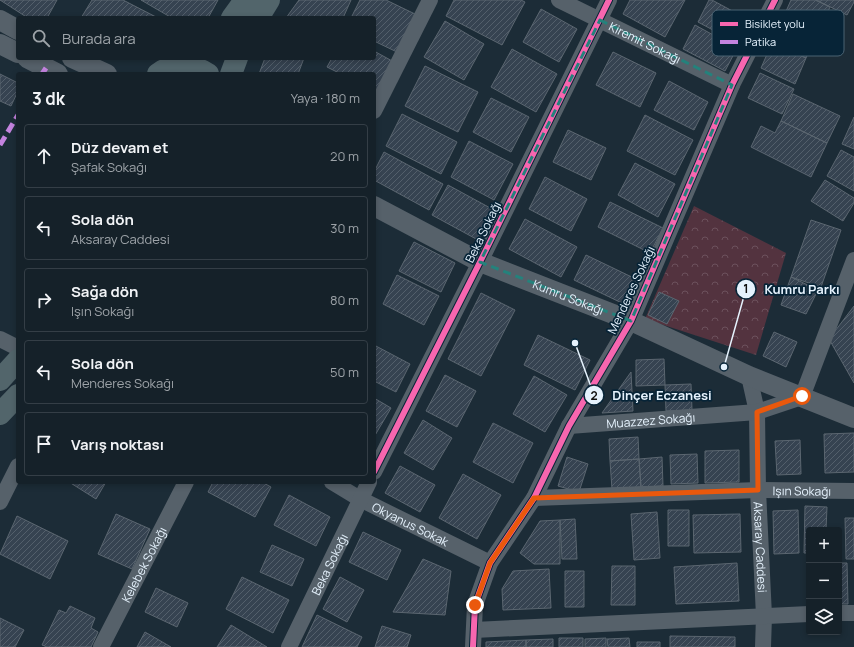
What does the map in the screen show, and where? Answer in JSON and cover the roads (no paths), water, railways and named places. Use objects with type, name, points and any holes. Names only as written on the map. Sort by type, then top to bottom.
[{"type":"main road","points":[[233,16],[245,0]]},
{"type":"main road","points":[[259,16],[269,0]]},
{"type":"main road","points":[[232,72],[236,60]]},
{"type":"main road","points":[[162,72],[172,67],[198,66]]},
{"type":"main road","points":[[0,380],[16,362]]},
{"type":"main road","points":[[0,414],[16,397]]},
{"type":"street","points":[[376,106],[430,0]]},
{"type":"street","name":"Kiremit Sokağı","points":[[559,0],[732,86]]},
{"type":"street","name":"Beka Sokağı","points":[[376,468],[480,262],[609,0]]},
{"type":"street","name":"Menderes Sokağı","points":[[770,10],[775,0]]},
{"type":"street","points":[[0,20],[16,29]]},
{"type":"street","points":[[0,44],[16,52]]},
{"type":"street","name":"Menderes Sokağı","points":[[473,647],[475,605],[490,563],[534,498],[569,426],[631,321],[732,86],[747,56]]},
{"type":"street","points":[[31,60],[54,72]]},
{"type":"street","points":[[76,60],[104,72]]},
{"type":"street","name":"Kumru Sokağı","points":[[376,207],[480,262],[631,321],[749,376],[854,418]]},
{"type":"street","points":[[802,396],[849,289],[854,260]]},
{"type":"street","points":[[0,340],[16,347]]},
{"type":"street","name":"Aksaray Caddesi","points":[[749,376],[757,412],[758,490],[764,616],[762,647]]},
{"type":"street","name":"Muazzez Sokağı","points":[[569,426],[757,412],[802,396]]},
{"type":"street","points":[[0,502],[16,470]]},
{"type":"street","name":"Kelebek Sokağı","points":[[101,647],[185,484]]},
{"type":"street","name":"Okyanus Sokak","points":[[335,484],[360,499],[490,563]]},
{"type":"street","name":"Beka Sokağı","points":[[289,647],[368,484]]},
{"type":"street","name":"Işın Sokağı","points":[[534,498],[758,490],[854,491]]},
{"type":"street","points":[[842,613],[854,613]]},
{"type":"street","points":[[474,630],[806,614]]},
{"type":"place","name":"Dinçer Eczanesi","points":[[575,343]]},
{"type":"place","name":"Kumru Parkı","points":[[724,367]]}]
